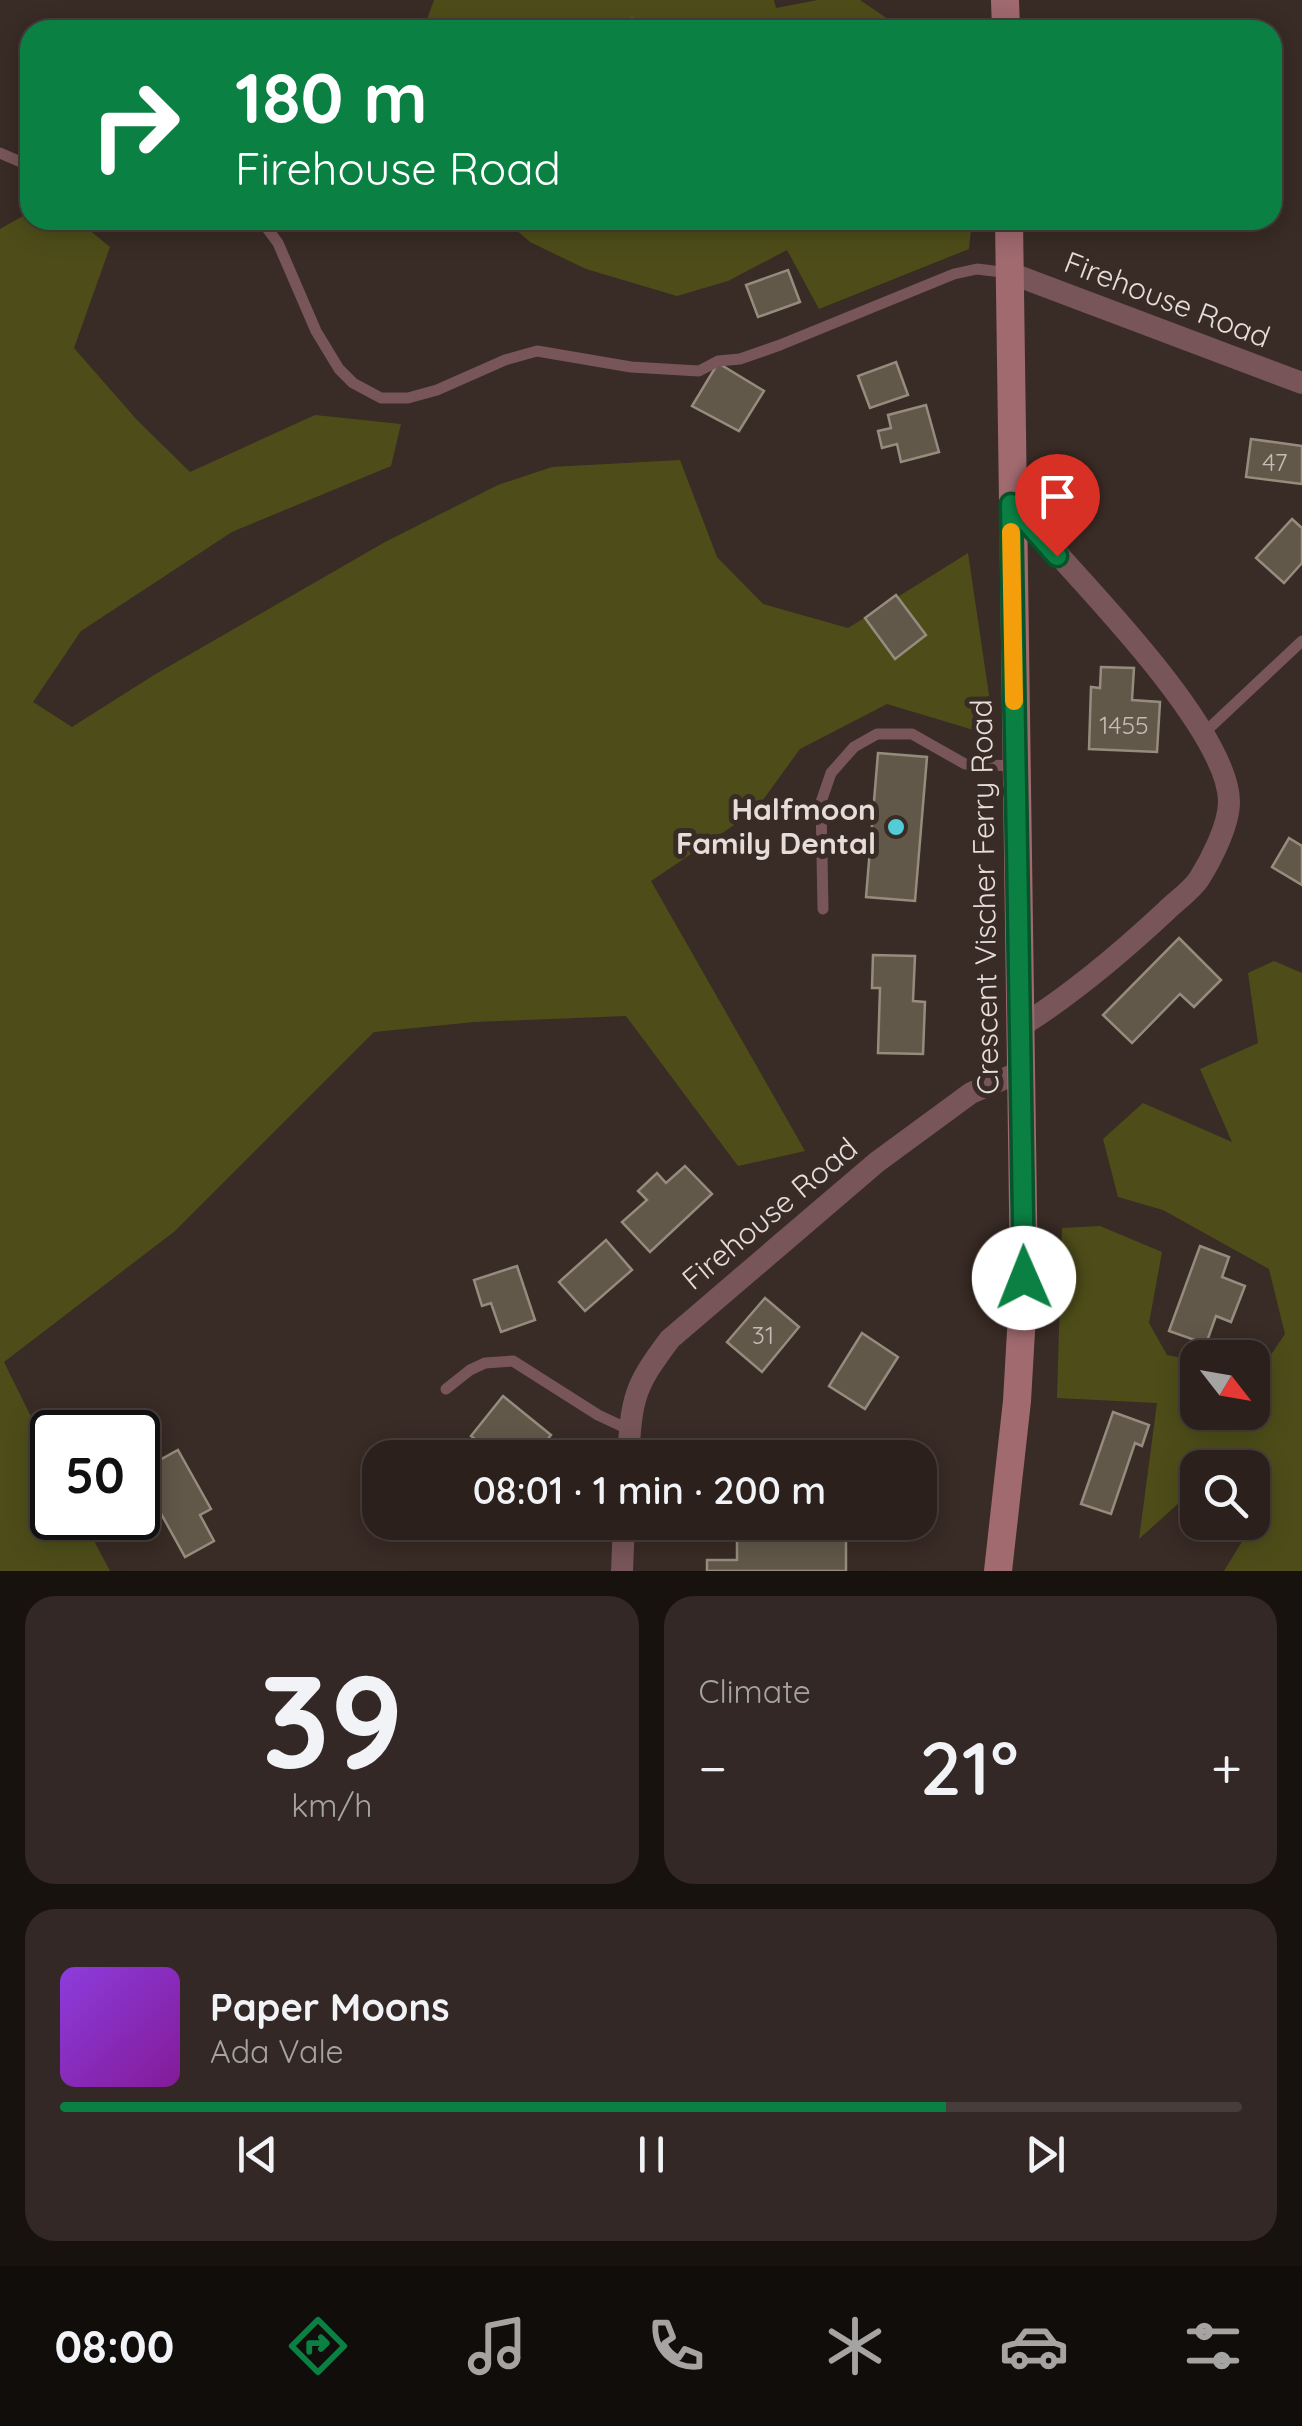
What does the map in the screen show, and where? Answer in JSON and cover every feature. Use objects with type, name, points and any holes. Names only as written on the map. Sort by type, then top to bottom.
[{"type":"main road","name":"Crescent Vischer Ferry Road","points":[[998,1571],[1017,1401],[1024,1278],[1009,230]]},
{"type":"street","name":"Firehouse Road","points":[[1010,274],[1302,383]]},
{"type":"street","points":[[1011,504],[1172,686],[1224,772],[1230,803],[1224,827],[1198,880],[1123,951],[1023,1025]]},
{"type":"street","name":"Firehouse Road","points":[[629,1440],[632,1403],[644,1373],[670,1340],[876,1162],[971,1093],[1022,1071]]},
{"type":"street","points":[[622,1571],[623,1540]]},
{"type":"lane","points":[[268,230],[329,354],[353,383],[381,398],[408,398],[437,390],[505,360],[538,351],[631,367],[699,371],[718,361],[740,360],[780,345],[954,274],[978,269],[1010,274]]},
{"type":"lane","points":[[1204,734],[1302,641]]},
{"type":"lane","points":[[823,909],[822,802],[831,773],[854,748],[877,734],[912,734],[965,764],[1015,766]]},
{"type":"lane","points":[[446,1389],[485,1363],[513,1361],[598,1415],[630,1430]]},
{"type":"shaded area","points":[[434,0],[774,0],[776,8],[818,0],[860,0],[889,20],[427,20]]},
{"type":"shaded area","points":[[20,218],[20,230],[89,230],[110,247],[74,348],[137,420],[190,472],[315,415],[401,424],[391,466],[232,532],[81,631],[33,702],[72,727],[154,675],[385,542],[498,485],[552,467],[680,460],[717,557],[763,604],[848,628],[968,553],[989,695],[977,731],[887,704],[800,749],[755,811],[651,881],[805,1151],[738,1166],[626,1016],[474,1022],[374,1032],[175,1231],[4,1362],[30,1415],[30,1540],[94,1540],[110,1571],[0,1571],[0,229]]},
{"type":"shaded area","points":[[516,230],[971,230],[969,249],[819,309],[787,250],[728,281],[677,296],[586,269],[530,242]]},
{"type":"shaded area","points":[[1274,961],[1302,973],[1302,1571],[1224,1571],[1243,1540],[1270,1540],[1270,1450],[1180,1450],[1180,1502],[1139,1539],[1157,1403],[1057,1398],[1062,1228],[1100,1226],[1162,1252],[1149,1323],[1167,1355],[1180,1358],[1180,1430],[1270,1430],[1270,1356],[1285,1334],[1269,1269],[1163,1210],[1118,1197],[1103,1139],[1143,1103],[1232,1142],[1200,1069],[1258,1043],[1248,973]]},
{"type":"building","points":[[788,270],[800,302],[758,317],[746,285]]},
{"type":"building","points":[[896,362],[908,395],[870,408],[858,376]]},
{"type":"building","points":[[718,363],[764,391],[739,431],[692,406]]},
{"type":"building","points":[[926,405],[939,452],[901,462],[897,444],[882,448],[878,431],[891,428],[888,415]]},
{"type":"building","points":[[1251,439],[1302,446],[1302,484],[1246,477]]},
{"type":"building","points":[[1292,519],[1302,528],[1302,563],[1284,583],[1256,558]]},
{"type":"building","points":[[896,595],[926,635],[895,659],[865,618]]},
{"type":"building","points":[[1101,667],[1134,668],[1132,700],[1160,702],[1157,752],[1089,749],[1091,687],[1100,688]]},
{"type":"building","name":"Halfmoon Family Dental","points":[[878,753],[927,757],[915,901],[866,897]]},
{"type":"building","points":[[1289,838],[1302,846],[1302,885],[1272,867]]},
{"type":"building","points":[[1179,938],[1221,980],[1194,1007],[1180,994],[1132,1043],[1103,1015]]},
{"type":"building","points":[[873,955],[915,956],[913,1001],[925,1002],[923,1054],[878,1053],[880,988],[872,988]]},
{"type":"building","points":[[685,1166],[712,1194],[650,1252],[622,1222],[647,1200],[638,1191],[657,1173],[666,1183]]},
{"type":"building","points":[[606,1240],[632,1270],[585,1311],[559,1282]]},
{"type":"building","points":[[1200,1246],[1229,1257],[1222,1277],[1245,1286],[1231,1322],[1216,1316],[1207,1340],[1169,1331]]},
{"type":"building","points":[[517,1266],[535,1320],[501,1332],[491,1303],[482,1306],[474,1280]]},
{"type":"building","points":[[765,1298],[799,1327],[762,1372],[727,1342]]},
{"type":"building","points":[[862,1333],[898,1357],[865,1409],[829,1386]]},
{"type":"building","points":[[503,1396],[551,1435],[547,1440],[476,1440],[471,1436]]},
{"type":"building","points":[[1113,1412],[1149,1425],[1142,1446],[1135,1443],[1111,1514],[1081,1504]]},
{"type":"building","points":[[178,1450],[211,1509],[200,1515],[214,1541],[185,1557],[160,1512],[160,1460]]},
{"type":"building","points":[[737,1540],[846,1540],[846,1571],[707,1571],[707,1560],[737,1560]]},
{"type":"slow traffic","points":[[1011,532],[1014,701]]},
{"type":"place","name":"Halfmoon Family Dental","points":[[896,827]]},
{"type":"route","points":[[1024,1278],[1023,1025],[1016,880],[1011,504],[1057,556]]}]
